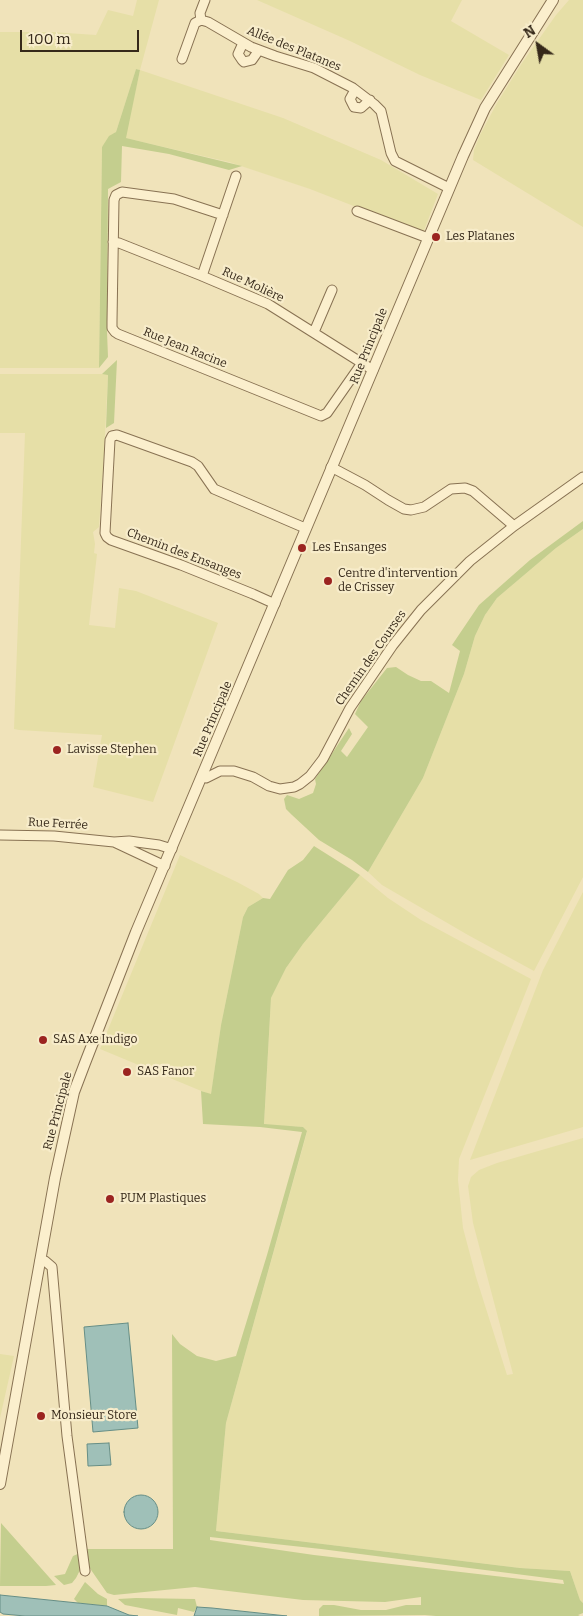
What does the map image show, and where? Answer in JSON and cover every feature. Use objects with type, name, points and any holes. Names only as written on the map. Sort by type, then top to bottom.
[{"type":"street","points":[[182,59],[194,23],[201,20],[200,14],[205,0]]},
{"type":"street","name":"Rue Principale","points":[[0,1484],[58,1160],[74,1092],[136,932],[449,188],[485,108],[553,0]]},
{"type":"street","name":"Allée des Platanes","points":[[201,20],[259,50],[314,68],[370,100],[383,115],[391,153],[395,161],[449,188]]},
{"type":"street","points":[[243,43],[238,54],[244,62],[252,60],[259,50]]},
{"type":"street","points":[[355,90],[350,99],[354,107],[361,108],[370,100]]},
{"type":"street","points":[[202,276],[236,176]]},
{"type":"street","name":"Rue Jean Racine","points":[[223,215],[174,198],[126,193],[116,195],[114,200],[112,328],[118,334],[321,416],[327,413],[362,363]]},
{"type":"street","points":[[357,211],[428,238]]},
{"type":"street","name":"Rue Molière","points":[[113,242],[268,304],[373,370]]},
{"type":"street","points":[[314,332],[332,290]]},
{"type":"street","name":"Chemin des Ensanges","points":[[275,604],[181,565],[111,540],[105,533],[110,440],[112,436],[117,434],[192,462],[198,466],[214,489],[305,528]]},
{"type":"street","points":[[331,467],[404,509],[411,510],[424,506],[451,489],[465,488],[473,491],[514,526]]},
{"type":"street","name":"Chemin des Courses","points":[[202,777],[206,778],[220,771],[234,771],[280,789],[300,784],[310,776],[323,759],[350,708],[393,645],[421,610],[470,561],[514,526],[583,477]]},
{"type":"street","name":"Rue Ferrée","points":[[0,835],[74,837],[114,842],[150,843],[172,849]]},
{"type":"street","name":"Rue Ferrée","points":[[114,842],[164,866]]},
{"type":"street","points":[[40,1261],[45,1261],[52,1267],[67,1436],[85,1571]]},
{"type":"shaded area","points":[[137,0],[159,0],[140,70],[136,69],[116,132],[102,147],[99,368],[0,368],[0,32],[52,32],[96,35],[108,10],[133,16]]},
{"type":"shaded area","points":[[257,0],[462,0],[451,21],[509,55],[481,100],[420,75],[350,41]]},
{"type":"shaded area","points":[[569,0],[583,0],[583,227],[473,160],[474,150],[480,135],[497,103],[522,63]]},
{"type":"shaded area","points":[[140,70],[283,118],[381,160],[438,194],[423,233],[310,189],[229,162],[125,138]]},
{"type":"shaded area","points":[[0,374],[108,374],[99,527],[93,532],[94,553],[97,554],[89,625],[115,628],[119,588],[136,591],[218,623],[153,802],[93,787],[102,735],[14,729],[25,433],[0,433]]},
{"type":"shaded area","points":[[583,529],[583,877],[534,971],[382,885],[368,872],[423,778],[464,674],[475,636],[485,615],[497,598],[556,548]]},
{"type":"shaded area","points":[[180,855],[237,882],[263,898],[248,907],[243,917],[221,1025],[211,1095],[100,1049]]},
{"type":"shaded area","points":[[360,875],[388,898],[421,920],[531,979],[459,1159],[458,1180],[463,1228],[476,1277],[507,1375],[513,1374],[473,1223],[468,1186],[471,1177],[479,1170],[583,1138],[583,1603],[580,1600],[570,1571],[520,1568],[216,1531],[226,1423],[307,1132],[303,1127],[264,1125],[271,998],[286,968],[303,944]]},
{"type":"shaded area","points":[[583,892],[583,1127],[470,1160],[543,970]]},
{"type":"shaded area","points":[[0,1354],[14,1356],[0,1418]]},
{"type":"green space","points":[[136,69],[140,70],[126,138],[242,166],[229,170],[169,154],[122,146],[121,182],[108,189],[108,357],[99,368],[102,147],[109,136],[116,132]]},
{"type":"green space","points":[[117,360],[114,423],[106,428],[108,375],[102,374]]},
{"type":"green space","points":[[583,521],[583,529],[556,548],[497,598],[485,615],[475,636],[464,674],[423,778],[368,872],[319,840],[286,809],[284,799],[287,795],[299,799],[313,793],[316,784],[315,779],[349,728],[352,734],[341,751],[347,757],[368,727],[355,714],[361,701],[387,668],[396,667],[421,681],[431,681],[449,693],[460,651],[452,645],[479,605],[530,560]]},
{"type":"green space","points":[[314,846],[360,875],[303,944],[286,968],[271,998],[264,1124],[303,1127],[307,1131],[226,1423],[216,1531],[520,1568],[570,1571],[580,1600],[583,1603],[583,1613],[578,1615],[580,1616],[319,1616],[319,1609],[323,1605],[361,1610],[386,1610],[406,1605],[421,1605],[421,1597],[385,1602],[303,1600],[195,1587],[114,1595],[107,1593],[89,1567],[87,1549],[173,1549],[172,1334],[180,1344],[197,1356],[216,1361],[236,1356],[267,1255],[302,1132],[260,1127],[203,1124],[201,1091],[211,1094],[221,1025],[243,917],[248,907],[263,898],[270,899],[288,870],[303,860]],"holes":[[[210,1537],[321,1549],[563,1580],[564,1584],[314,1555],[210,1540]]]},
{"type":"green space","points":[[1,1523],[56,1585],[0,1586]]},
{"type":"green space","points":[[80,1553],[81,1568],[76,1578],[72,1583],[64,1585],[54,1576],[65,1574],[73,1556]]},
{"type":"green space","points":[[85,1582],[98,1594],[107,1599],[107,1606],[78,1603],[74,1599]]},
{"type":"green space","points":[[118,1599],[195,1599],[197,1607],[194,1612],[178,1608],[177,1615],[125,1605]]},
{"type":"water","points":[[128,1323],[138,1428],[93,1432],[84,1327]]},
{"type":"water","points":[[109,1443],[111,1465],[88,1466],[87,1444]]},
{"type":"water","points":[[141,1495],[148,1496],[153,1500],[157,1505],[157,1519],[153,1524],[148,1528],[141,1529],[134,1528],[129,1524],[125,1519],[124,1512],[125,1505],[129,1500],[134,1496]]},
{"type":"water","points":[[0,1595],[107,1606],[129,1615],[138,1616],[25,1616],[3,1614],[0,1612]]},
{"type":"water","points":[[197,1607],[212,1608],[287,1616],[194,1616]]},
{"type":"place","name":"Les Platanes","points":[[436,237]]},
{"type":"place","name":"Les Ensanges","points":[[302,548]]},
{"type":"place","name":"Centre d'intervention de Crissey","points":[[328,581]]},
{"type":"place","name":"Lavisse Stephen","points":[[57,750]]},
{"type":"place","name":"SAS Axe Indigo","points":[[43,1040]]},
{"type":"place","name":"SAS Fanor","points":[[127,1072]]},
{"type":"place","name":"PUM Plastiques","points":[[110,1199]]},
{"type":"place","name":"Monsieur Store","points":[[41,1416]]}]
